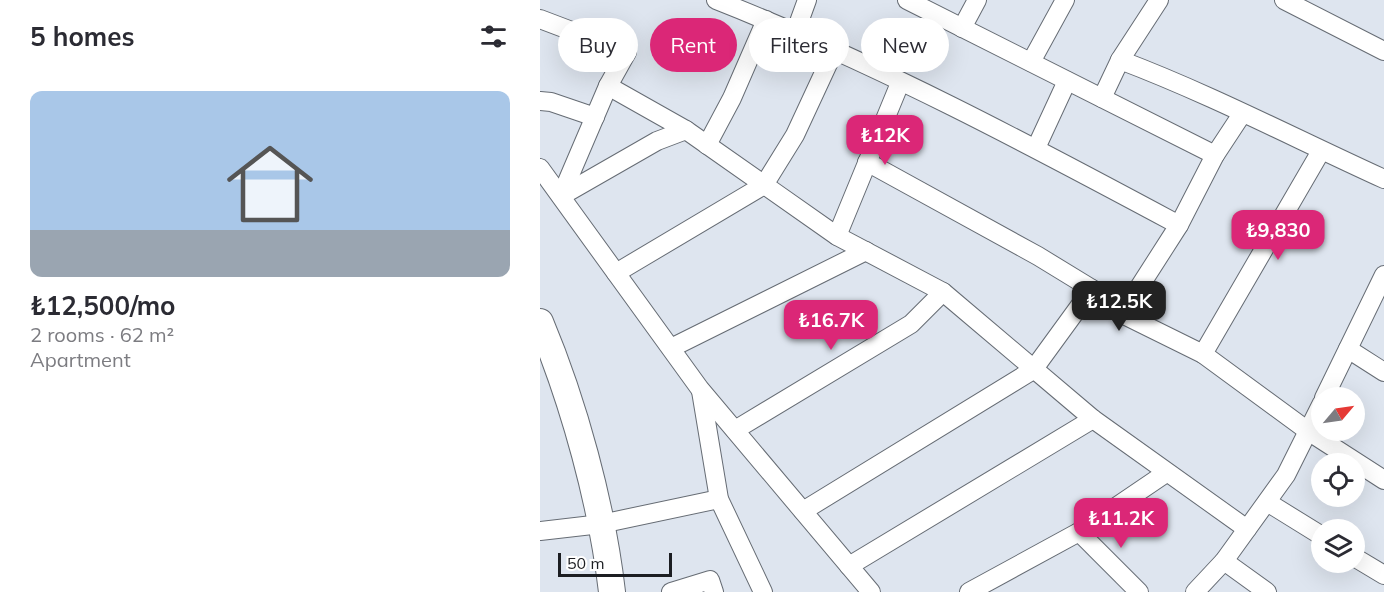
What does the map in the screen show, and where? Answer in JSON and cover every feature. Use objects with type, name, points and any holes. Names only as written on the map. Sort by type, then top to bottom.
[{"type":"main road","points":[[541,327],[573,421],[601,524],[612,592]]},
{"type":"street","points":[[716,0],[761,18]]},
{"type":"street","points":[[800,18],[807,0]]},
{"type":"street","points":[[907,0],[1215,156]]},
{"type":"street","points":[[962,28],[977,0]]},
{"type":"street","points":[[1031,62],[1065,0]]},
{"type":"street","points":[[1102,98],[1120,60],[1159,0]]},
{"type":"street","points":[[1284,0],[1384,51]]},
{"type":"street","points":[[540,19],[627,52],[608,86],[561,196]]},
{"type":"street","points":[[849,58],[1036,148],[1179,225]]},
{"type":"street","points":[[707,145],[732,98],[749,59]]},
{"type":"street","points":[[1120,60],[1189,86],[1242,114],[1384,179]]},
{"type":"street","points":[[616,273],[764,185],[795,135],[824,72]]},
{"type":"street","points":[[1036,148],[1067,81]]},
{"type":"street","points":[[837,236],[900,83]]},
{"type":"street","points":[[608,86],[686,130],[837,236],[943,292],[1093,419],[1247,530]]},
{"type":"street","points":[[540,101],[551,102],[595,117]]},
{"type":"street","points":[[1122,314],[1179,225],[1215,156],[1242,114]]},
{"type":"street","points":[[561,196],[657,141],[686,130]]},
{"type":"street","points":[[1203,354],[1321,151]]},
{"type":"street","points":[[867,162],[1038,256],[1092,289],[1122,314],[1203,354],[1308,431],[1384,480]]},
{"type":"street","points":[[540,168],[700,389],[871,592]]},
{"type":"street","points":[[671,348],[866,251]]},
{"type":"street","points":[[1329,387],[1384,275]]},
{"type":"street","points":[[803,511],[1033,370],[1092,289]]},
{"type":"street","points":[[735,430],[911,324],[943,292]]},
{"type":"street","points":[[1348,349],[1384,372]]},
{"type":"street","points":[[700,389],[719,499],[763,592]]},
{"type":"street","points":[[849,566],[1093,419]]},
{"type":"street","points":[[1195,592],[1224,561],[1286,475],[1311,425]]},
{"type":"street","points":[[981,589],[1079,532],[1166,473]]},
{"type":"street","points":[[540,531],[601,524],[719,499]]},
{"type":"street","points":[[1267,502],[1311,529]]},
{"type":"street","points":[[1079,532],[1139,592]]},
{"type":"street","points":[[1224,561],[1267,592]]},
{"type":"street","points":[[1365,564],[1384,575]]},
{"type":"street","points":[[671,592],[710,580],[714,592]]}]
